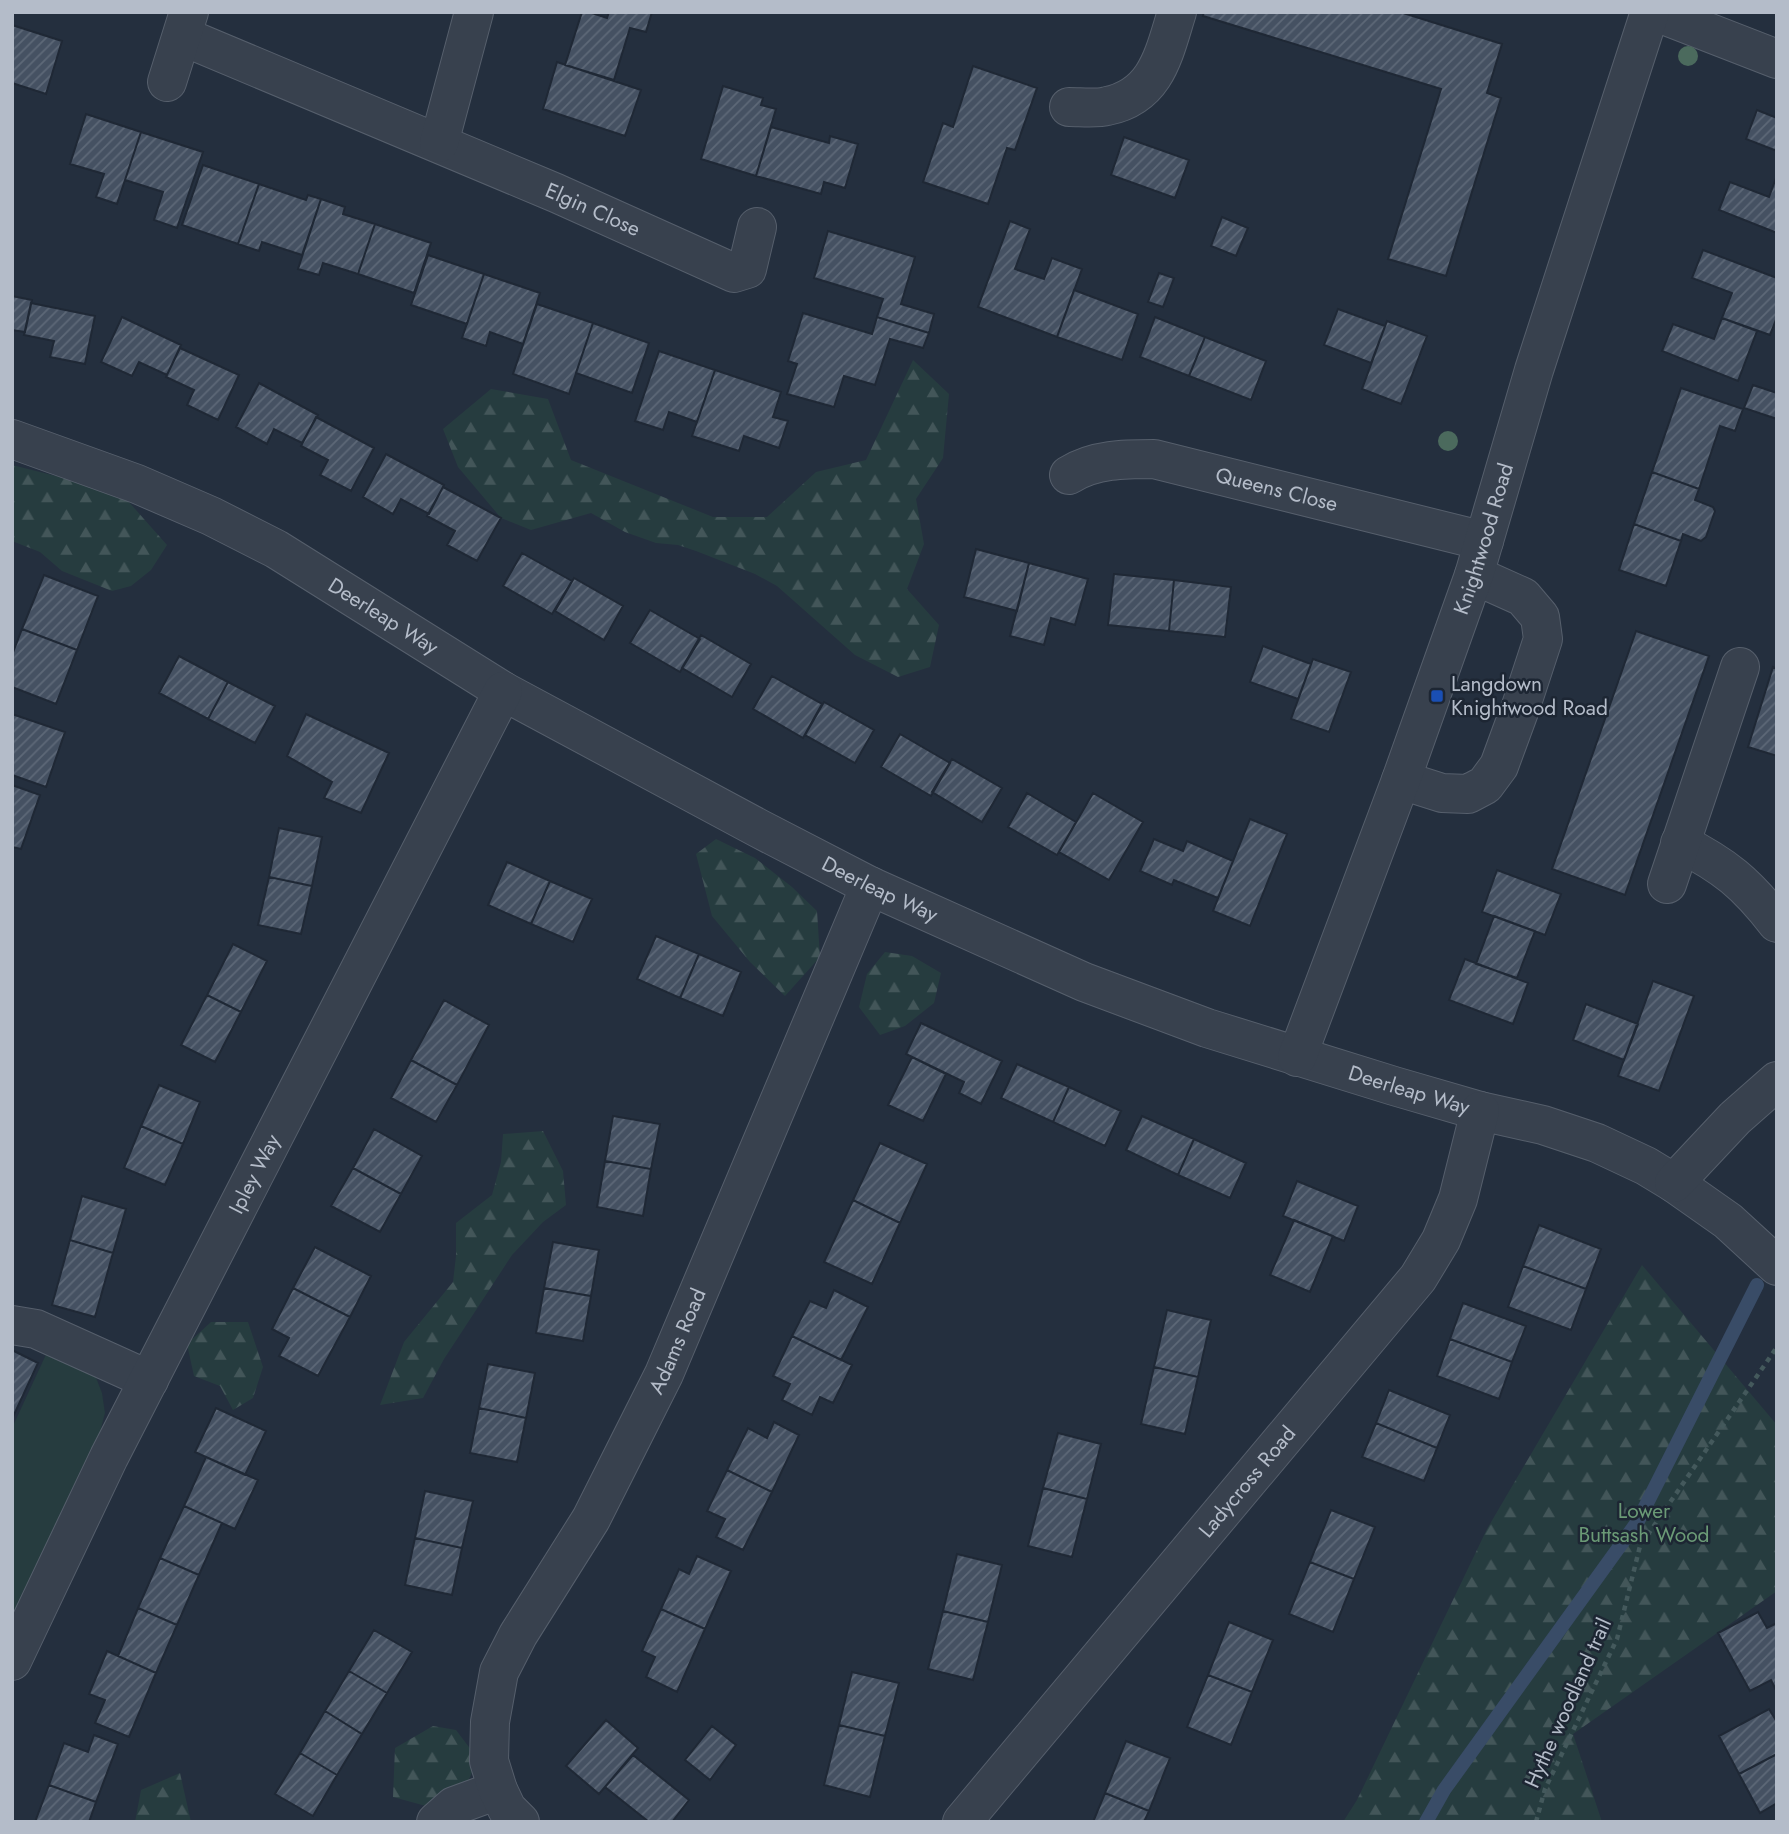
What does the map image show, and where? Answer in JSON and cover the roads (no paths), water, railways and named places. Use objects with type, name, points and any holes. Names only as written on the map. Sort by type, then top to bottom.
[{"type":"street","points":[[439,143],[474,12]]},
{"type":"street","points":[[1069,107],[1107,106],[1138,94],[1159,67],[1177,12]]},
{"type":"street","name":"Knightwood Road","points":[[1297,1056],[1401,780],[1479,558],[1537,360],[1650,12]]},
{"type":"street","points":[[1656,12],[1777,59]]},
{"type":"street","points":[[167,82],[185,24]]},
{"type":"street","name":"Elgin Close","points":[[185,24],[439,143],[734,273],[747,269],[757,228]]},
{"type":"street","name":"Deerleap Way","points":[[12,439],[136,484],[211,516],[265,544],[503,691],[870,886],[1084,982],[1207,1028],[1480,1111],[1543,1125],[1597,1143],[1646,1166],[1674,1183],[1728,1221],[1777,1266]]},
{"type":"street","name":"Queens Close","points":[[1069,475],[1080,468],[1122,459],[1154,459],[1479,558],[1523,597],[1540,617],[1543,639],[1499,765],[1485,785],[1468,794],[1442,793],[1401,780]]},
{"type":"street","points":[[1667,884],[1740,667]]},
{"type":"street","name":"Ipley Way","points":[[12,1661],[109,1457],[503,691]]},
{"type":"street","points":[[1680,843],[1722,866],[1746,886],[1777,923]]},
{"type":"street","name":"Adams Road","points":[[520,1822],[507,1809],[489,1761],[489,1722],[499,1672],[518,1635],[591,1519],[664,1374],[870,886]]},
{"type":"street","points":[[1674,1183],[1735,1118],[1777,1080]]},
{"type":"street","name":"Ladycross Road","points":[[962,1822],[1418,1278],[1441,1240],[1458,1199],[1480,1111]]},
{"type":"street","points":[[12,1325],[36,1329],[149,1380]]},
{"type":"street","points":[[436,1822],[454,1806],[498,1790]]},
{"type":"waterway","points":[[1426,1822],[1444,1790],[1638,1521],[1757,1285]]},
{"type":"place","name":"Langdown Knightwood Road","points":[[1437,696]]},
{"type":"park label","name":"Lower Buttsash Wood","points":[[1644,1523]]}]
